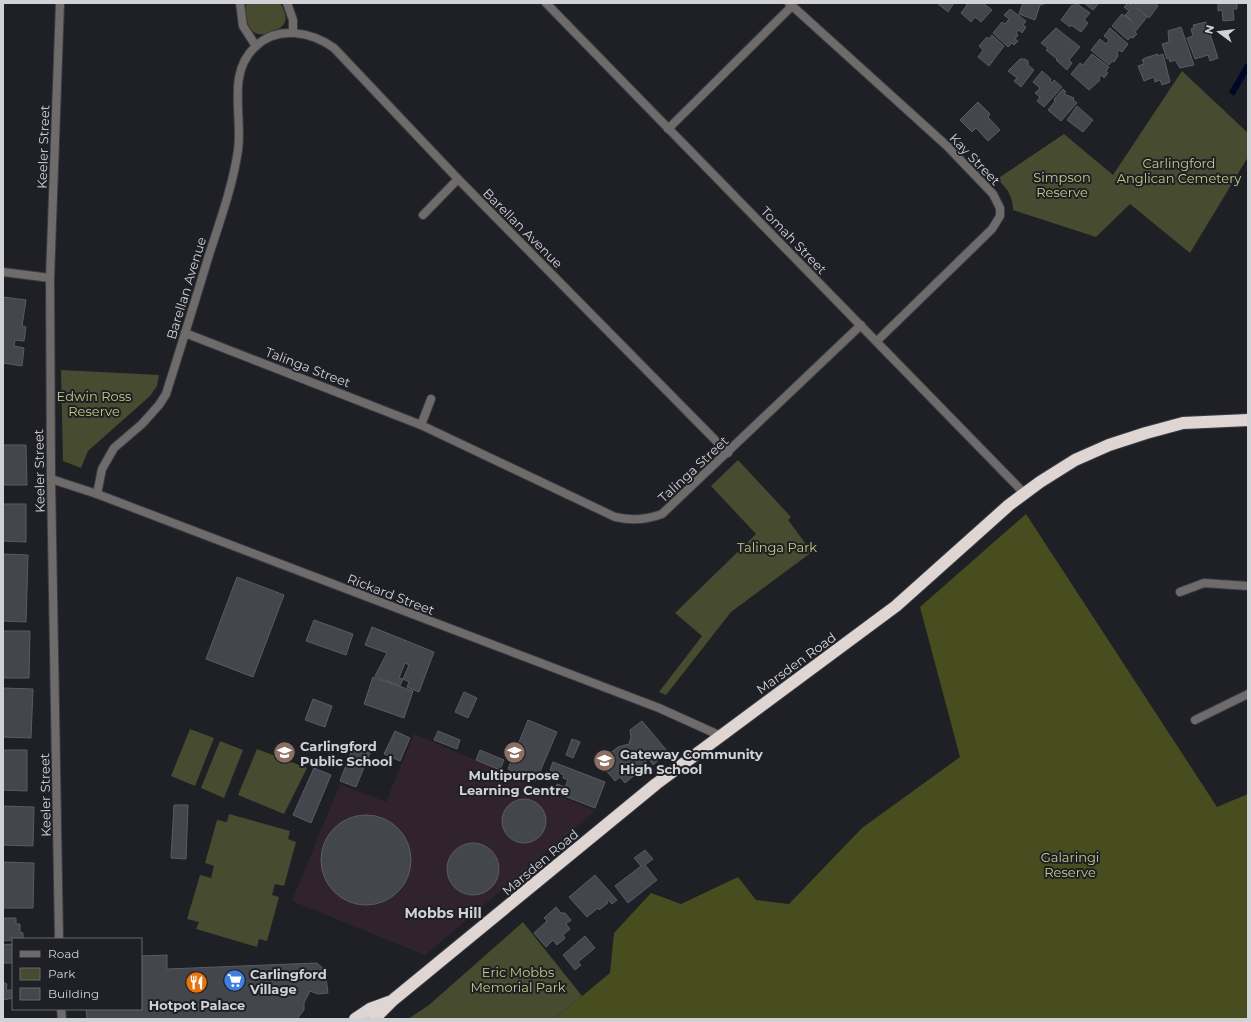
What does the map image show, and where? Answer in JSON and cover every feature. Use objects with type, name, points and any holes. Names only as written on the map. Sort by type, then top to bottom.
[{"type":"highway","name":"Marsden Road","points":[[374,1019],[394,1000],[636,800],[896,606],[1024,493],[1076,460],[1123,440],[1183,424],[1248,420]]},
{"type":"highway","name":"Marsden Road","points":[[355,1019],[370,1009],[394,1000]]},
{"type":"street","name":"Keeler Street","points":[[59,938],[51,479],[50,278],[60,3]]},
{"type":"street","points":[[240,3],[243,26],[256,46]]},
{"type":"street","points":[[287,3],[293,20],[293,32]]},
{"type":"street","name":"Tomah Street","points":[[546,3],[1024,493]]},
{"type":"street","name":"Kay Street","points":[[668,129],[791,4],[947,146],[992,194],[1000,208],[1000,216],[992,229],[877,341]]},
{"type":"street","name":"Barellan Avenue","points":[[97,494],[102,469],[114,448],[142,424],[159,405],[166,394],[219,223],[238,150],[240,129],[237,84],[247,58],[256,46],[272,36],[293,32],[309,35],[323,40],[334,48],[458,179],[728,453]]},
{"type":"street","points":[[423,215],[458,179]]},
{"type":"street","points":[[3,272],[50,278]]},
{"type":"street","name":"Talinga Street","points":[[186,333],[421,425],[599,510],[615,517],[627,520],[650,519],[662,514],[728,453],[861,325]]},
{"type":"street","points":[[421,425],[431,399]]},
{"type":"street","name":"Rickard Street","points":[[51,479],[97,494],[658,708],[721,736]]},
{"type":"street","points":[[1180,592],[1204,583],[1248,586]]},
{"type":"street","points":[[1195,720],[1248,694]]},
{"type":"shaded area","points":[[414,734],[595,811],[425,955],[292,901],[340,784],[386,802]]},
{"type":"green space","points":[[246,3],[280,3],[286,17],[284,24],[272,32],[258,34],[253,32],[246,17]]},
{"type":"green space","name":"Carlingford Anglican Cemetery","points":[[1182,71],[1248,133],[1248,157],[1190,253],[1130,204],[1096,237],[1013,210],[1009,193],[997,179],[1064,134],[1113,175]]},
{"type":"green space","name":"Edwin Ross Reserve","points":[[61,370],[159,375],[157,386],[150,396],[88,451],[81,468],[63,461]]},
{"type":"green space","name":"Talinga Park","points":[[738,460],[791,517],[788,520],[812,552],[731,612],[666,695],[659,692],[702,636],[675,613],[756,534],[711,486]]},
{"type":"green space","name":"Galaringi Reserve","points":[[1026,514],[1217,807],[1248,794],[1248,1019],[554,1019],[610,973],[614,933],[651,893],[681,904],[738,877],[756,900],[789,904],[862,828],[960,757],[920,607]]},
{"type":"green space","points":[[190,729],[214,738],[195,786],[171,776]]},
{"type":"green space","points":[[220,741],[243,750],[224,798],[201,788]]},
{"type":"green space","points":[[257,749],[307,768],[284,814],[238,795]]},
{"type":"green space","points":[[229,814],[290,831],[288,839],[296,842],[284,886],[275,884],[272,895],[279,897],[267,941],[259,939],[257,947],[196,929],[199,922],[187,919],[200,875],[211,878],[214,866],[205,863],[217,820],[227,822]]},
{"type":"green space","name":"Eric Mobbs Memorial Park","points":[[523,922],[582,996],[554,1019],[408,1019],[429,1005]]},
{"type":"water","points":[[1246,63],[1248,65],[1248,72],[1234,96],[1229,92]]},
{"type":"building","points":[[937,3],[954,3],[948,12]]},
{"type":"building","points":[[965,3],[983,3],[992,10],[981,22],[975,17],[971,22],[961,13],[967,5]]},
{"type":"building","points":[[1023,3],[1044,4],[1040,5],[1035,20],[1019,14]]},
{"type":"building","points":[[1076,3],[1090,13],[1084,20],[1088,23],[1081,32],[1071,25],[1070,27],[1061,20],[1072,5],[1073,6]]},
{"type":"building","points":[[1084,3],[1099,3],[1093,10]]},
{"type":"building","points":[[1128,3],[1133,5],[1147,17],[1135,32],[1137,34],[1128,40],[1112,26],[1122,14],[1132,21],[1125,15],[1129,11],[1124,7]]},
{"type":"building","points":[[1133,3],[1155,3],[1158,6],[1149,18]]},
{"type":"building","points":[[1218,3],[1237,3],[1237,9],[1233,9],[1234,20],[1223,21],[1222,10],[1218,11]]},
{"type":"building","points":[[1010,9],[1026,21],[1023,25],[1026,27],[1022,33],[1019,30],[1016,33],[1018,35],[1015,39],[1018,41],[1014,45],[1012,43],[1008,47],[993,33],[1002,22],[1005,24],[1009,19],[1004,15]]},
{"type":"building","points":[[1206,22],[1218,58],[1210,61],[1208,55],[1195,59],[1187,38],[1193,36],[1191,29],[1194,28],[1193,25]]},
{"type":"building","points":[[1181,27],[1194,65],[1180,68],[1175,60],[1170,62],[1169,58],[1167,59],[1162,44],[1169,42],[1168,31]]},
{"type":"building","points":[[1056,28],[1080,47],[1069,60],[1072,63],[1067,70],[1046,50],[1048,48],[1041,43]]},
{"type":"building","points":[[1110,28],[1128,44],[1122,52],[1119,50],[1117,53],[1118,56],[1114,62],[1112,61],[1109,65],[1091,50],[1100,39],[1106,44],[1109,40],[1104,36]]},
{"type":"building","points":[[992,35],[1004,46],[989,66],[978,57],[983,50],[979,46],[987,37],[989,39]]},
{"type":"building","points":[[1092,54],[1109,67],[1106,71],[1108,73],[1104,78],[1101,75],[1099,78],[1100,80],[1089,90],[1071,74],[1080,63],[1083,65]]},
{"type":"building","points":[[1158,54],[1158,56],[1163,54],[1170,82],[1162,85],[1160,80],[1155,82],[1154,77],[1144,81],[1138,66],[1144,64],[1142,60],[1145,58]]},
{"type":"building","points":[[1020,59],[1025,59],[1028,61],[1028,65],[1034,70],[1021,87],[1014,81],[1017,78],[1008,71]]},
{"type":"building","points":[[1042,71],[1051,79],[1050,81],[1052,83],[1054,80],[1062,87],[1044,107],[1037,101],[1040,97],[1035,93],[1040,88],[1033,82]]},
{"type":"building","points":[[1063,89],[1066,92],[1064,94],[1074,98],[1073,100],[1077,103],[1061,121],[1048,110],[1055,101],[1054,99]]},
{"type":"building","points":[[978,102],[990,114],[988,117],[1000,130],[988,141],[976,128],[972,132],[960,120]]},
{"type":"building","points":[[1077,106],[1093,120],[1083,132],[1067,120]]},
{"type":"building","points":[[3,297],[26,300],[22,326],[26,327],[24,341],[15,340],[14,346],[24,348],[22,366],[3,363]]},
{"type":"building","points":[[3,445],[26,445],[27,485],[3,485]]},
{"type":"building","points":[[3,504],[26,504],[26,542],[3,541]]},
{"type":"building","points":[[3,554],[28,555],[26,622],[3,621]]},
{"type":"building","points":[[237,577],[284,595],[253,677],[206,659]]},
{"type":"building","points":[[314,620],[353,634],[346,655],[306,641]]},
{"type":"building","points":[[372,627],[434,652],[419,692],[407,687],[409,682],[403,679],[400,686],[375,676],[387,653],[365,645]],"holes":[[[405,663],[409,665],[403,679],[399,678]]]},
{"type":"building","points":[[3,631],[30,631],[29,678],[3,678]]},
{"type":"building","points":[[373,677],[413,691],[404,718],[364,704]]},
{"type":"building","points":[[3,688],[33,689],[31,738],[3,737]]},
{"type":"building","points":[[464,692],[477,698],[468,718],[455,712]]},
{"type":"building","points":[[313,699],[332,706],[325,727],[305,720]]},
{"type":"building","points":[[528,720],[557,732],[536,781],[508,769]]},
{"type":"building","points":[[642,721],[668,752],[653,765],[648,758],[645,760],[648,764],[625,783],[620,777],[615,781],[599,762],[618,747],[629,744],[631,737],[630,730]]},
{"type":"building","points":[[395,731],[410,738],[400,761],[384,754]]},
{"type":"building","points":[[438,731],[460,740],[457,749],[434,740]]},
{"type":"building","points":[[572,739],[580,742],[573,758],[566,755]]},
{"type":"building","points":[[353,747],[370,753],[356,787],[340,781]]},
{"type":"building","points":[[3,750],[27,750],[27,791],[3,790]]},
{"type":"building","points":[[480,750],[504,760],[500,770],[476,760]]},
{"type":"building","points":[[553,762],[605,782],[595,808],[554,792],[557,784],[565,787],[568,780],[563,778],[564,775],[550,770]]},
{"type":"building","points":[[314,768],[331,775],[311,823],[293,815]]},
{"type":"building","points":[[524,799],[536,803],[542,809],[546,821],[542,833],[536,839],[524,843],[512,839],[506,833],[502,821],[506,809],[512,803]]},
{"type":"building","points":[[174,805],[188,805],[186,859],[171,858]]},
{"type":"building","points":[[3,806],[34,807],[33,846],[3,845]]},
{"type":"building","points":[[366,815],[383,819],[398,828],[407,843],[411,860],[407,877],[398,892],[383,901],[366,905],[349,901],[334,892],[325,877],[321,860],[325,843],[334,828],[349,819]]},
{"type":"building","points":[[473,843],[487,847],[495,855],[499,869],[495,883],[487,891],[473,895],[459,891],[451,883],[447,869],[451,855],[459,847]]},
{"type":"building","points":[[645,850],[653,859],[645,865],[657,880],[628,903],[615,886],[641,866],[634,858]]},
{"type":"building","points":[[3,862],[34,863],[33,908],[3,908]]},
{"type":"building","points":[[595,875],[617,900],[612,904],[608,900],[606,901],[608,903],[599,910],[598,908],[587,917],[569,897]]},
{"type":"building","points":[[556,907],[561,913],[565,913],[571,920],[566,924],[570,929],[563,935],[565,938],[557,945],[553,940],[546,947],[534,933],[547,921],[544,918]]},
{"type":"building","points":[[3,918],[16,918],[16,924],[20,924],[20,932],[23,933],[23,938],[12,938],[12,940],[3,941]]},
{"type":"building","points":[[585,936],[595,948],[578,962],[581,965],[575,970],[563,955]]},
{"type":"building","points":[[12,944],[12,963],[3,963],[3,945]]},
{"type":"building","name":"Carlingford Village","points":[[167,955],[167,969],[317,963],[325,970],[328,993],[318,994],[310,991],[304,1003],[304,1010],[297,1019],[87,1019],[86,1010],[142,1010],[142,956]]},
{"type":"building","points":[[3,982],[7,984],[6,990],[12,990],[12,998],[3,1000]]},
{"type":"place","name":"Carlingford Public School","points":[[285,753]]},
{"type":"place","name":"Multipurpose Learning Centre","points":[[514,753]]},
{"type":"place","name":"Gateway Community High School","points":[[605,761]]},
{"type":"place","name":"Carlingford Village","points":[[234,981]]},
{"type":"place","name":"Hotpot Palace","points":[[197,983]]},
{"type":"district","name":"Mobbs Hill","points":[[443,913]]},
{"type":"park label","name":"Simpson Reserve","points":[[1062,184]]}]
